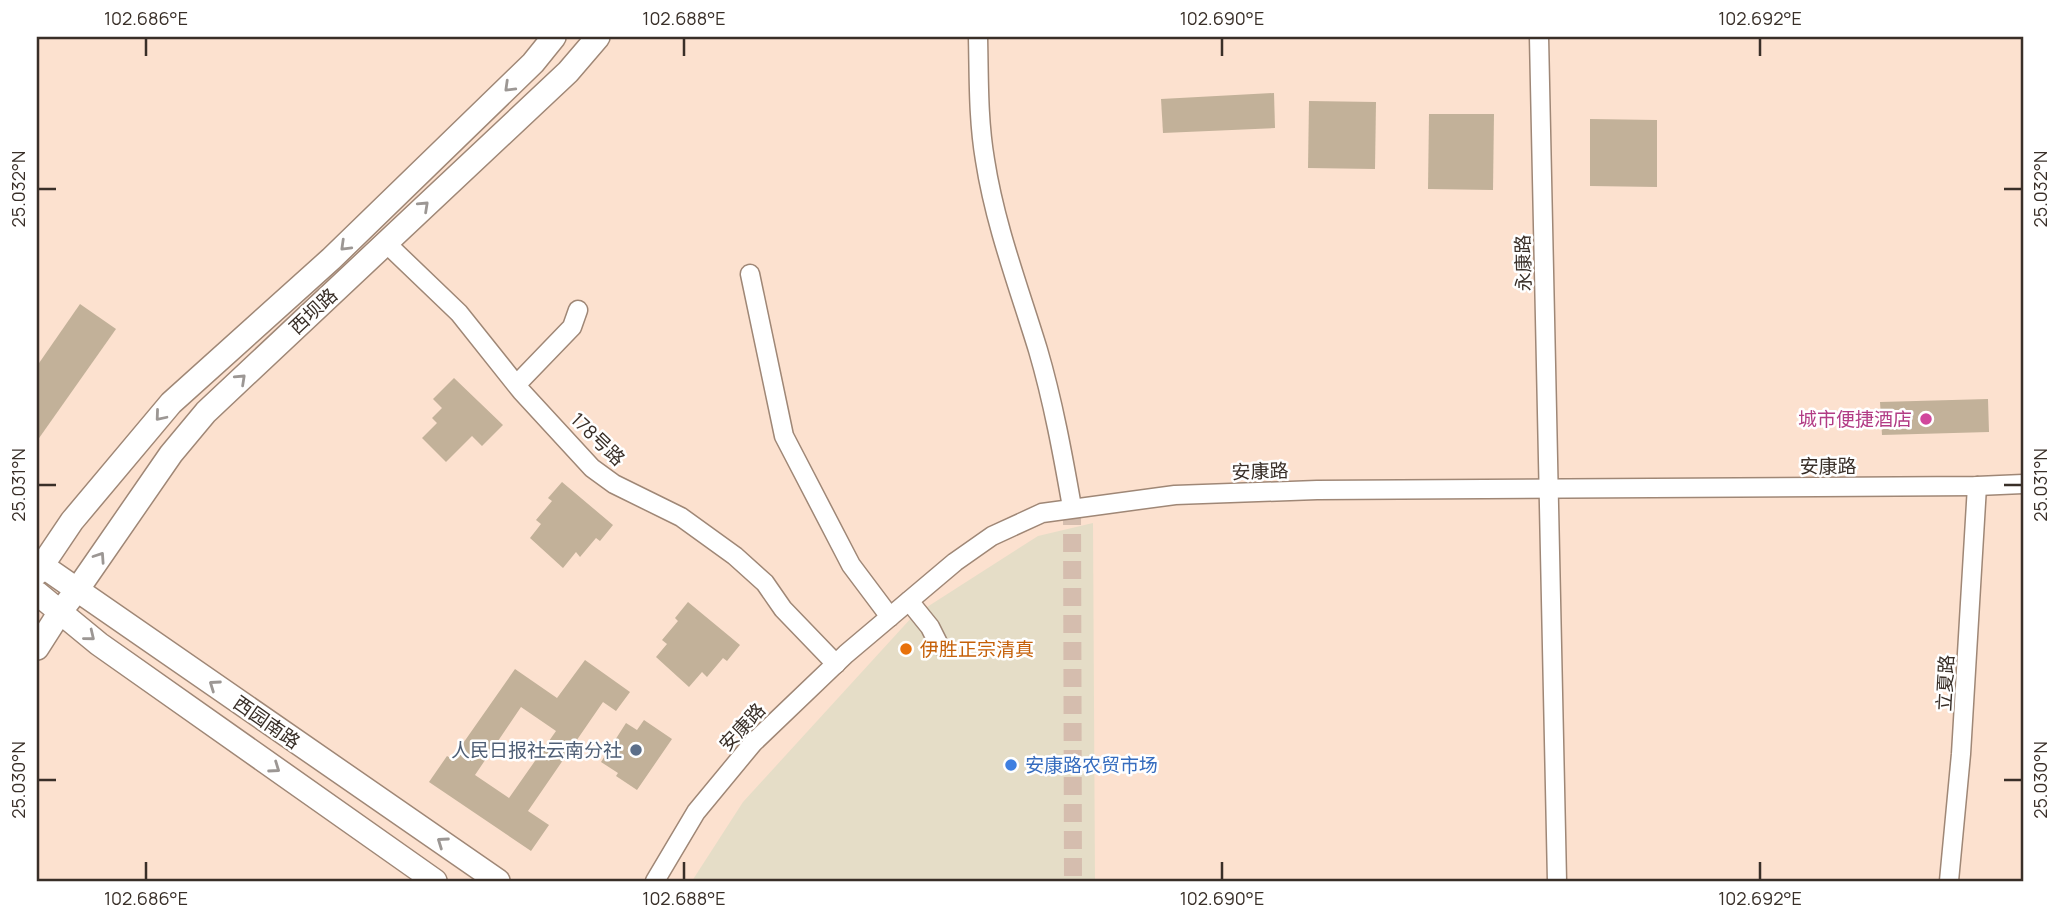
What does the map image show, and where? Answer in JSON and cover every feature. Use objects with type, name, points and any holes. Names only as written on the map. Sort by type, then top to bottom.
[{"type":"main road","name":"西坝路","points":[[38,567],[72,521],[171,403],[331,259],[533,63],[554,37]]},
{"type":"main road","name":"西坝路","points":[[37,648],[171,454],[206,412],[568,72],[598,37]]},
{"type":"main road","name":"西园南路","points":[[38,567],[77,590],[498,881]]},
{"type":"main road","name":"西园南路","points":[[37,593],[99,644],[435,881]]},
{"type":"street","points":[[978,37],[979,115],[988,179],[1039,354],[1072,507]]},
{"type":"street","name":"永康路","points":[[1539,37],[1550,489]]},
{"type":"street","name":"178号路","points":[[386,243],[459,313],[517,384],[592,468],[614,484],[681,517],[735,556],[765,583],[783,609],[836,664]]},
{"type":"street","points":[[750,274],[784,436],[850,565],[890,617]]},
{"type":"street","points":[[517,384],[572,327],[578,310]]},
{"type":"street","name":"安康路","points":[[654,881],[696,812],[753,743],[836,664],[955,562],[992,536],[1042,513],[1175,495],[1317,491],[2023,484]]},
{"type":"street","name":"立夏路","points":[[1949,881],[1961,754],[1977,486]]},
{"type":"street","points":[[1550,489],[1557,881]]},
{"type":"street","points":[[909,601],[930,627],[939,645]]},
{"type":"shaded area","name":"安康路农贸市场","points":[[1093,523],[1095,881],[692,881],[743,802],[913,616],[1038,536]]},
{"type":"building","points":[[1274,93],[1275,128],[1163,133],[1161,99]]},
{"type":"building","points":[[1309,101],[1376,102],[1375,169],[1308,168]]},
{"type":"building","points":[[1429,114],[1494,114],[1493,190],[1428,189]]},
{"type":"building","points":[[1590,119],[1657,120],[1657,187],[1590,186]]},
{"type":"building","points":[[80,304],[116,329],[37,441],[37,366]]},
{"type":"building","points":[[454,378],[503,425],[482,446],[472,436],[446,462],[422,438],[437,423],[432,418],[442,408],[433,399]]},
{"type":"building","points":[[1988,399],[1989,432],[1882,435],[1880,402]]},
{"type":"building","points":[[562,482],[613,525],[600,541],[596,538],[580,557],[576,552],[563,568],[530,538],[541,524],[536,520],[552,501],[548,498]]},
{"type":"building","points":[[688,602],[740,645],[727,661],[723,658],[707,677],[702,672],[689,687],[656,657],[667,644],[662,640],[678,621],[675,618]]},
{"type":"building","points":[[585,660],[630,692],[616,711],[603,702],[528,811],[549,825],[531,851],[429,782],[447,756],[452,759],[515,669],[557,698]],"holes":[[[521,707],[556,731],[509,798],[475,775]]]},
{"type":"building","name":"人民日报社云南分社","points":[[644,720],[672,739],[637,790],[601,762],[626,723],[637,730]]},
{"type":"tunnel","points":[[1072,507],[1073,881]]},
{"type":"place","name":"城市便捷酒店","points":[[1926,419]]},
{"type":"place","name":"伊胜正宗清真","points":[[906,649]]},
{"type":"place","name":"人民日报社云南分社","points":[[636,750]]},
{"type":"place","name":"安康路农贸市场","points":[[1011,765]]}]
